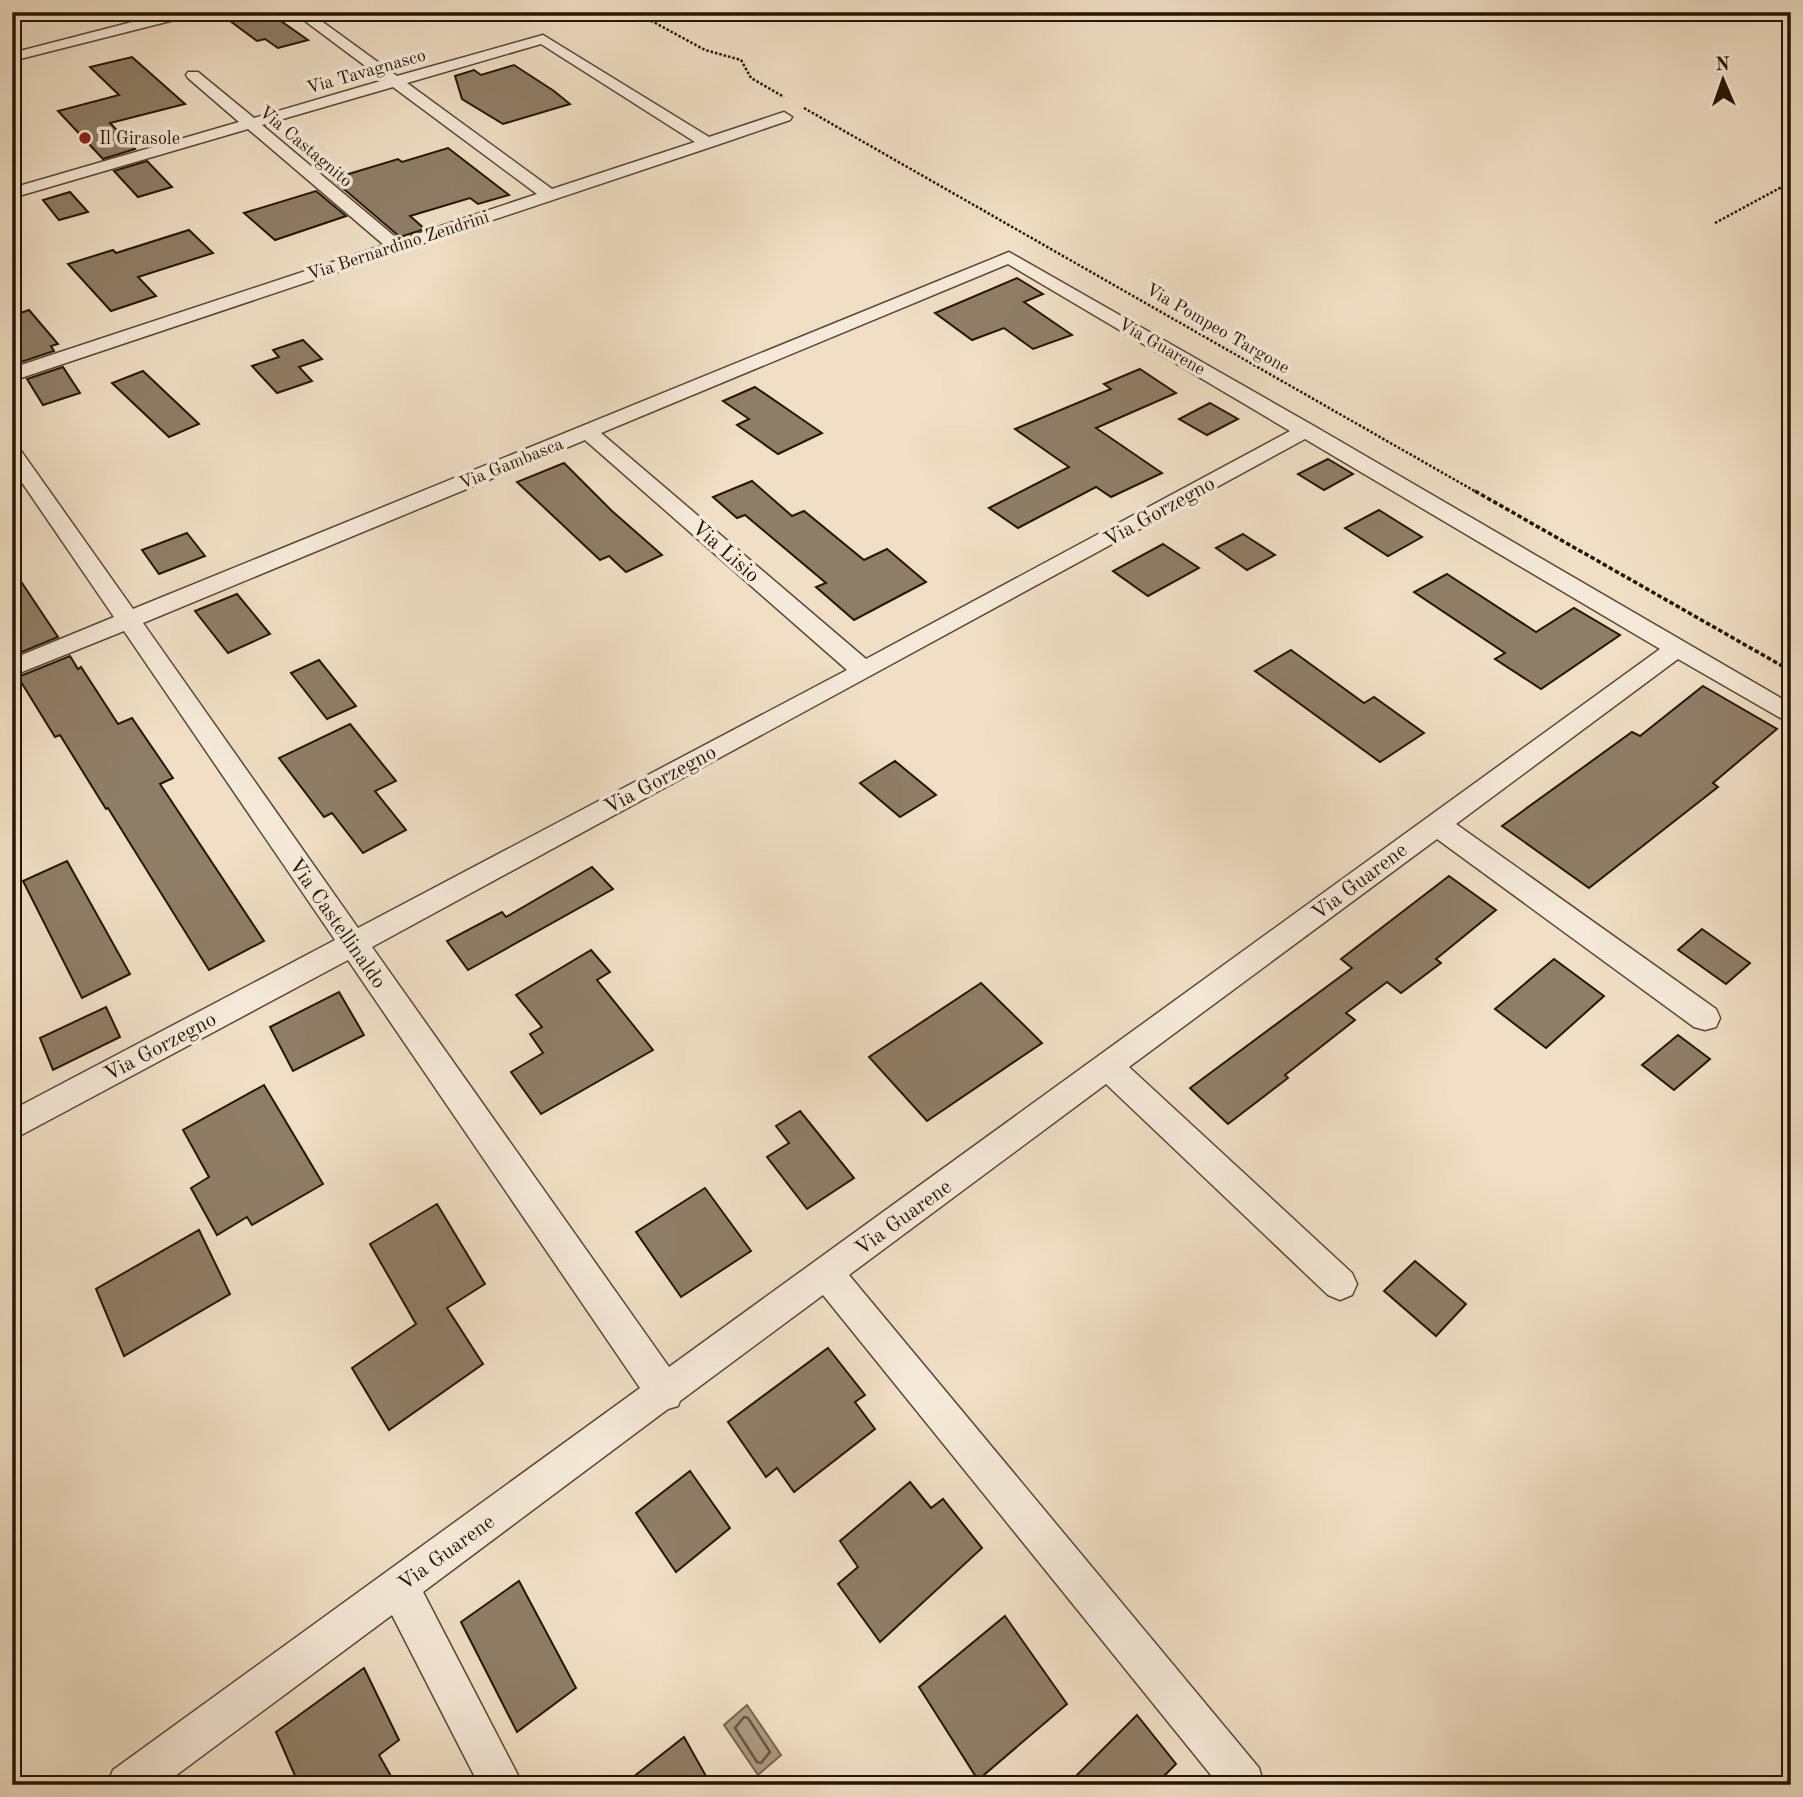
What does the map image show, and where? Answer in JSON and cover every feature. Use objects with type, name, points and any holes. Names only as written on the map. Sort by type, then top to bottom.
[{"type":"street","points":[[12,57],[189,12]]},
{"type":"street","points":[[300,12],[549,195]]},
{"type":"street","name":"Via Tavagnasco","points":[[12,193],[542,39],[708,143]]},
{"type":"street","name":"Via Castagnito","points":[[193,75],[396,246]]},
{"type":"street","name":"Via Bernardino Zendrini","points":[[12,375],[784,117]]},
{"type":"street","name":"Via Guarene","points":[[1009,257],[1791,715]]},
{"type":"street","name":"Via Gambasca","points":[[12,668],[1009,257]]},
{"type":"street","name":"Via Gorzegno","points":[[12,1126],[864,671],[1307,430]]},
{"type":"street","name":"Via Lisio","points":[[587,431],[864,671]]},
{"type":"street","name":"Via Castellinaldo","points":[[12,452],[665,1393]]},
{"type":"street","name":"Via Guarene","points":[[128,1785],[1677,648]]},
{"type":"street","points":[[1436,824],[1705,1017]]},
{"type":"street","points":[[1108,1067],[1340,1284]]},
{"type":"street","points":[[827,1273],[1244,1783]]},
{"type":"street","points":[[399,1587],[502,1785]]},
{"type":"path","points":[[635,12],[705,50],[741,60],[751,78],[787,98]]},
{"type":"path","name":"Via Pompeo Targone","points":[[799,105],[1791,671]]},
{"type":"path","points":[[1715,223],[1791,182]]},
{"type":"water","points":[[747,1705],[781,1755],[758,1775],[724,1725]]},
{"type":"building","points":[[218,12],[268,12],[308,40],[278,48],[265,39],[257,41]]},
{"type":"building","points":[[132,57],[185,104],[110,123],[135,149],[103,159],[58,111],[119,95],[90,67]]},
{"type":"building","points":[[514,65],[570,104],[503,124],[462,99],[455,76],[474,70],[481,75]]},
{"type":"building","points":[[448,148],[509,195],[478,204],[470,198],[410,216],[425,229],[400,237],[332,179],[398,159],[402,162]]},
{"type":"building","points":[[147,161],[172,187],[138,197],[114,171]]},
{"type":"building","points":[[316,191],[346,216],[275,240],[244,213]]},
{"type":"building","points":[[70,192],[88,212],[59,220],[43,200]]},
{"type":"building","points":[[189,230],[213,253],[138,277],[156,296],[111,311],[68,264],[113,250],[116,253]]},
{"type":"building","points":[[1017,278],[1043,294],[1024,302],[1072,335],[1033,349],[1004,328],[972,340],[935,313]]},
{"type":"building","points":[[29,310],[58,344],[51,346],[54,351],[18,363],[12,353],[12,316]]},
{"type":"building","points":[[303,340],[322,359],[299,367],[312,381],[277,393],[252,366],[279,357],[273,350]]},
{"type":"building","points":[[63,367],[80,393],[43,405],[27,379]]},
{"type":"building","points":[[1140,369],[1176,393],[1096,428],[1162,473],[1111,497],[1096,487],[1018,528],[989,508],[1069,467],[1015,429],[1111,389],[1104,384]]},
{"type":"building","points":[[143,371],[199,424],[169,437],[112,383]]},
{"type":"building","points":[[755,387],[822,433],[778,454],[737,425],[749,419],[723,401]]},
{"type":"building","points":[[1210,403],[1238,419],[1207,435],[1179,419]]},
{"type":"building","points":[[1328,459],[1353,474],[1324,490],[1298,474]]},
{"type":"building","points":[[564,463],[612,511],[662,555],[626,572],[609,556],[600,560],[517,482]]},
{"type":"building","points":[[752,481],[792,516],[804,511],[864,560],[887,549],[926,582],[854,620],[816,587],[826,583],[745,515],[737,518],[713,497]]},
{"type":"building","points":[[1379,510],[1422,537],[1388,556],[1345,528]]},
{"type":"building","points":[[187,533],[205,556],[159,574],[142,550]]},
{"type":"building","points":[[1243,534],[1275,555],[1247,570],[1216,548]]},
{"type":"building","points":[[1163,544],[1199,568],[1148,596],[1113,571]]},
{"type":"building","points":[[12,568],[58,637],[12,656]]},
{"type":"building","points":[[1447,574],[1536,632],[1574,608],[1620,635],[1541,689],[1495,659],[1505,653],[1414,592]]},
{"type":"building","points":[[237,594],[270,634],[228,653],[195,611]]},
{"type":"building","points":[[1291,650],[1364,703],[1374,697],[1424,733],[1380,762],[1255,671]]},
{"type":"building","points":[[70,656],[78,669],[81,667],[118,724],[132,718],[173,778],[160,784],[264,941],[209,970],[108,808],[106,809],[60,735],[55,737],[18,677]]},
{"type":"building","points":[[319,660],[356,706],[327,719],[291,673]]},
{"type":"building","points":[[1703,686],[1777,729],[1713,783],[1718,787],[1589,888],[1502,826],[1632,732],[1640,736]]},
{"type":"building","points":[[350,724],[396,781],[375,791],[406,830],[363,853],[332,813],[324,817],[279,758]]},
{"type":"building","points":[[895,761],[936,795],[900,817],[860,783]]},
{"type":"building","points":[[67,861],[130,974],[82,998],[23,881]]},
{"type":"building","points":[[592,867],[613,889],[468,970],[447,941],[502,912],[506,917]]},
{"type":"building","points":[[1449,876],[1496,910],[1436,959],[1441,963],[1401,993],[1387,982],[1346,1013],[1355,1020],[1285,1075],[1288,1078],[1228,1124],[1190,1088],[1352,968],[1341,959]]},
{"type":"building","points":[[1702,929],[1750,963],[1726,984],[1678,950]]},
{"type":"building","points":[[591,950],[610,972],[597,980],[653,1050],[541,1114],[511,1072],[543,1053],[530,1034],[542,1027],[516,995]]},
{"type":"building","points":[[1554,959],[1604,996],[1546,1048],[1495,1009]]},
{"type":"building","points":[[981,983],[1042,1043],[927,1121],[869,1057]]},
{"type":"building","points":[[339,992],[364,1035],[293,1071],[270,1027]]},
{"type":"building","points":[[106,1007],[120,1037],[53,1070],[40,1038]]},
{"type":"building","points":[[1678,1035],[1710,1059],[1674,1090],[1642,1065]]},
{"type":"building","points":[[264,1085],[323,1184],[252,1225],[247,1217],[217,1235],[191,1188],[209,1177],[183,1130]]},
{"type":"building","points":[[800,1111],[854,1178],[807,1209],[767,1157],[789,1143],[776,1126]]},
{"type":"building","points":[[705,1188],[751,1251],[681,1297],[636,1232]]},
{"type":"building","points":[[437,1204],[485,1284],[447,1308],[483,1364],[389,1430],[352,1368],[416,1324],[370,1244]]},
{"type":"building","points":[[199,1230],[230,1294],[124,1356],[96,1289]]},
{"type":"building","points":[[1415,1261],[1466,1304],[1436,1336],[1384,1291]]},
{"type":"building","points":[[828,1348],[865,1395],[855,1402],[875,1429],[794,1492],[777,1468],[766,1477],[728,1422]]},
{"type":"building","points":[[690,1471],[730,1528],[676,1572],[636,1513]]},
{"type":"building","points":[[910,1482],[931,1508],[943,1499],[982,1548],[880,1642],[838,1584],[858,1567],[840,1541]]},
{"type":"building","points":[[519,1581],[576,1688],[517,1732],[461,1622]]},
{"type":"building","points":[[1005,1616],[1067,1704],[978,1780],[919,1687]]},
{"type":"building","points":[[364,1668],[399,1740],[379,1755],[396,1785],[299,1785],[276,1732]]},
{"type":"building","points":[[1137,1715],[1176,1764],[1155,1785],[1067,1785]]},
{"type":"building","points":[[684,1737],[711,1785],[623,1785]]},
{"type":"place","name":"Il Girasole","points":[[85,138]]}]
